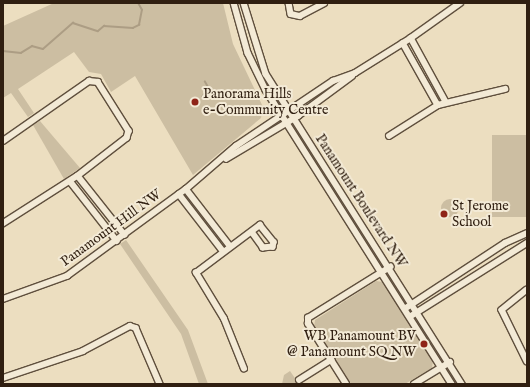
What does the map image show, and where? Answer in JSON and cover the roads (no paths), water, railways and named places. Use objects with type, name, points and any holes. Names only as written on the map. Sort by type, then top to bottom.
[{"type":"street","name":"Panamount Boulevard NW","points":[[234,3],[248,52],[280,116],[406,308],[452,384]]},
{"type":"street","name":"Panamount Boulevard NW","points":[[244,3],[257,51],[289,111],[413,303],[462,384]]},
{"type":"street","points":[[289,3],[291,14],[300,16],[324,3]]},
{"type":"street","name":"Panamount Hill NW","points":[[3,299],[67,276],[117,241],[224,159],[294,119],[337,90],[355,73],[411,38],[460,3]]},
{"type":"street","points":[[411,38],[446,102]]},
{"type":"street","points":[[403,43],[438,105]]},
{"type":"street","name":"Panamount Hill NW","points":[[224,159],[236,146],[333,81],[355,73]]},
{"type":"street","points":[[3,140],[89,81],[98,82],[129,131],[127,138],[78,176],[3,224]]},
{"type":"street","points":[[389,136],[438,105],[505,89]]},
{"type":"street","points":[[78,176],[124,235]]},
{"type":"street","points":[[70,181],[117,241]]},
{"type":"street","points":[[186,189],[226,248]]},
{"type":"street","points":[[179,194],[226,248]]},
{"type":"street","points":[[348,220],[356,215]]},
{"type":"street","points":[[244,369],[224,319],[197,276],[198,270],[226,248],[252,233],[260,225],[264,226],[274,242],[272,247],[263,248],[252,233]]},
{"type":"street","points":[[406,308],[505,243],[527,233]]},
{"type":"street","points":[[411,316],[527,243]]},
{"type":"street","points":[[346,384],[308,324],[308,318],[390,267]]},
{"type":"street","points":[[527,290],[502,310],[527,361]]},
{"type":"street","points":[[3,378],[82,351],[130,326],[136,328],[160,384]]},
{"type":"street","points":[[299,380],[331,360]]},
{"type":"street","points":[[414,384],[450,362]]},
{"type":"waterway","points":[[3,51],[21,53],[32,46],[43,49],[73,23],[98,31],[104,26],[133,28],[139,25],[142,10],[138,3]]},
{"type":"waterway","points":[[202,97],[209,89],[205,82]]},
{"type":"place","name":"Panorama Hills e-Community Centre","points":[[195,102]]},
{"type":"place","name":"St Jerome School","points":[[444,214]]},
{"type":"place","name":"WB Panamount BV @ Panamount SQ NW","points":[[424,344]]}]
